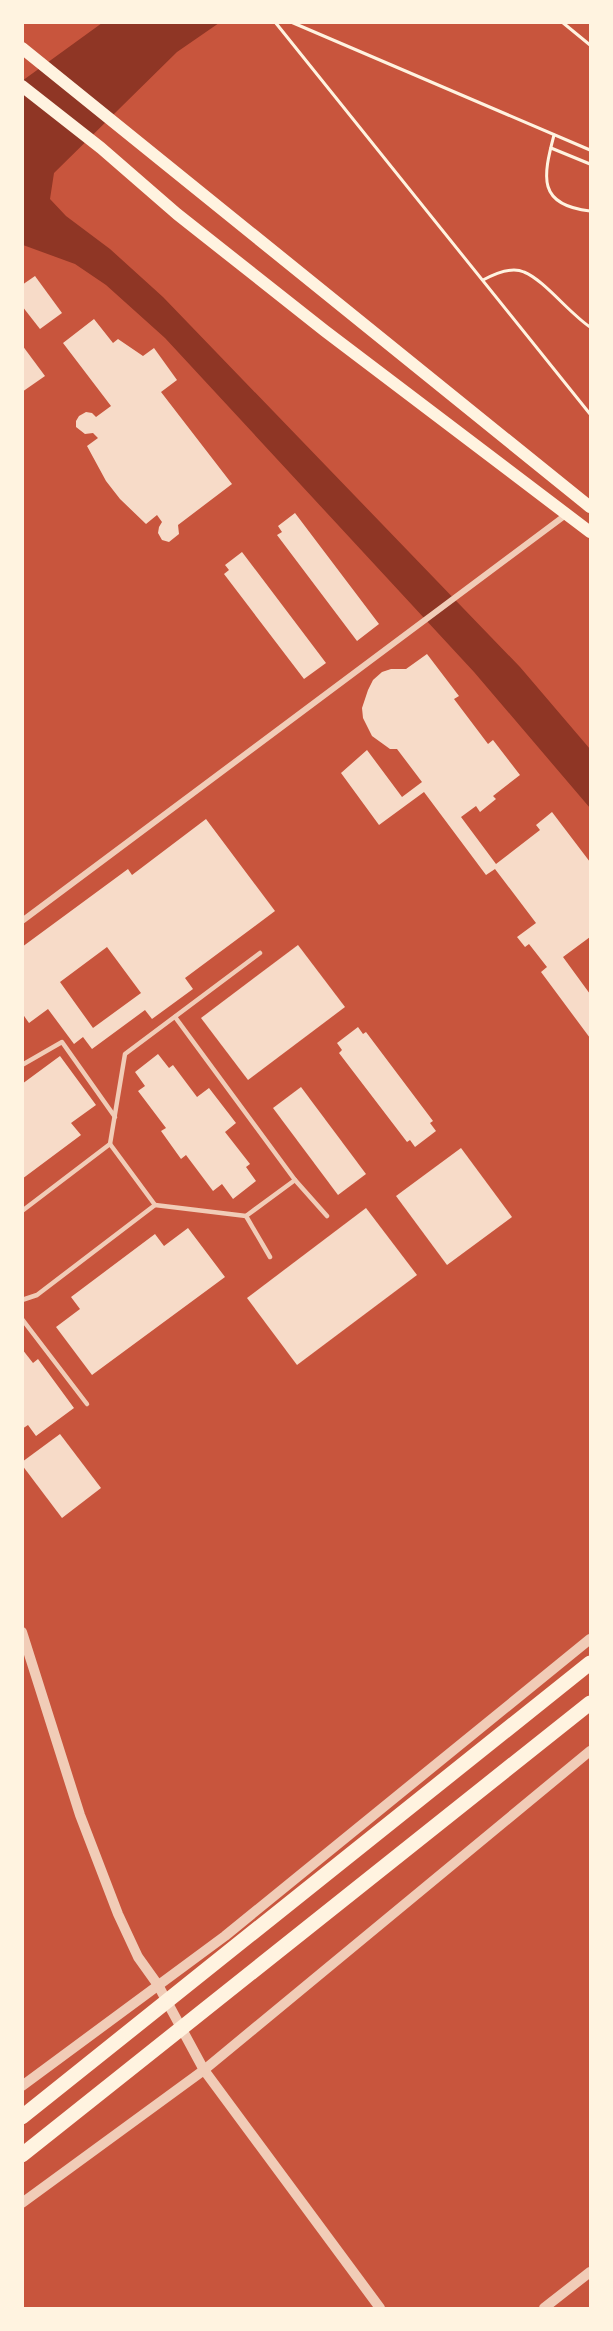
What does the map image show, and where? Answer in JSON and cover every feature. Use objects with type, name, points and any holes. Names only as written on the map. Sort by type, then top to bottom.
[{"type":"main road","points":[[22,48],[591,507]]},
{"type":"main road","points":[[22,86],[101,148],[177,214],[325,331],[591,532]]},
{"type":"main road","points":[[22,2117],[591,1663]]},
{"type":"main road","points":[[22,2155],[591,1703]]},
{"type":"street","points":[[22,921],[567,514]]},
{"type":"street","points":[[22,1632],[80,1815],[138,1957],[158,1985],[204,2070],[380,2308]]},
{"type":"street","points":[[22,2086],[225,1936],[591,1639]]},
{"type":"street","points":[[22,2203],[204,2070],[591,1751]]},
{"type":"street","points":[[544,2308],[591,2272]]},
{"type":"lane","points":[[22,1211],[110,1144],[125,1054],[260,953]]},
{"type":"lane","points":[[175,1017],[295,1180],[327,1216]]},
{"type":"lane","points":[[22,1065],[62,1042],[115,1117]]},
{"type":"lane","points":[[110,1144],[155,1205]]},
{"type":"lane","points":[[22,1300],[37,1295],[155,1205],[246,1216],[295,1180]]},
{"type":"lane","points":[[246,1216],[270,1257]]},
{"type":"lane","points":[[22,1319],[87,1404]]},
{"type":"path","points":[[275,22],[591,414]]},
{"type":"path","points":[[291,22],[591,150]]},
{"type":"path","points":[[562,22],[591,45]]},
{"type":"path","points":[[554,135],[547,161],[547,187],[556,201],[572,209],[591,211]]},
{"type":"path","points":[[551,148],[591,164]]},
{"type":"path","points":[[483,280],[510,270],[523,271],[537,280],[570,312],[591,327]]},
{"type":"shaded area","points":[[102,23],[219,23],[177,52],[54,173],[50,199],[66,216],[110,249],[163,297],[520,667],[590,749],[590,808],[474,672],[165,338],[106,285],[75,264],[23,245],[22,81]]},
{"type":"building","points":[[35,276],[62,313],[40,329],[22,306],[22,285]]},
{"type":"building","points":[[94,319],[113,343],[118,339],[143,356],[154,348],[177,380],[161,392],[232,484],[178,525],[179,534],[169,542],[162,540],[158,533],[162,522],[157,515],[146,524],[120,499],[106,481],[87,446],[98,438],[93,433],[85,434],[76,427],[79,416],[86,412],[96,417],[111,406],[63,343]]},
{"type":"building","points":[[22,345],[45,376],[22,392]]},
{"type":"building","points":[[295,513],[379,624],[357,641],[277,535],[282,532],[278,526]]},
{"type":"building","points":[[242,552],[326,663],[304,679],[224,574],[229,570],[225,565]]},
{"type":"building","points":[[427,654],[459,696],[454,699],[488,744],[493,740],[520,775],[493,796],[496,799],[480,812],[476,806],[461,817],[496,864],[540,830],[536,825],[552,812],[590,862],[590,937],[563,957],[590,994],[590,1038],[541,972],[547,967],[529,944],[525,947],[517,937],[536,923],[495,869],[486,875],[424,792],[379,825],[341,773],[367,750],[402,797],[422,782],[397,749],[390,749],[372,736],[363,718],[362,708],[373,680],[382,672],[391,669],[406,669]]},
{"type":"building","points":[[206,819],[275,911],[185,978],[193,989],[152,1019],[145,1010],[92,1049],[83,1037],[74,1044],[48,1009],[29,1023],[22,1013],[22,947],[128,869],[132,875]],"holes":[[[107,947],[141,993],[93,1028],[60,982]]]},
{"type":"building","points":[[298,945],[345,1007],[248,1080],[201,1018]]},
{"type":"building","points":[[358,1027],[363,1034],[366,1032],[433,1121],[430,1123],[436,1131],[415,1147],[410,1140],[407,1142],[339,1053],[342,1050],[337,1043]]},
{"type":"building","points":[[158,1054],[169,1068],[173,1065],[197,1097],[209,1088],[236,1123],[225,1132],[250,1164],[246,1167],[256,1181],[233,1199],[222,1184],[213,1191],[186,1155],[181,1159],[161,1131],[166,1128],[138,1091],[145,1086],[135,1072]]},
{"type":"building","points":[[60,1056],[96,1105],[71,1123],[81,1135],[22,1179],[22,1084]]},
{"type":"building","points":[[301,1087],[366,1174],[338,1195],[273,1108]]},
{"type":"building","points":[[461,1148],[512,1217],[447,1265],[396,1196]]},
{"type":"building","points":[[366,1208],[417,1275],[297,1365],[247,1298]]},
{"type":"building","points":[[188,1228],[225,1277],[92,1375],[56,1327],[80,1309],[71,1297],[155,1234],[164,1246]]},
{"type":"building","points":[[22,1349],[33,1363],[38,1359],[74,1408],[36,1436],[28,1425],[22,1429]]},
{"type":"building","points":[[60,1434],[101,1488],[62,1518],[22,1465],[22,1462]]}]
